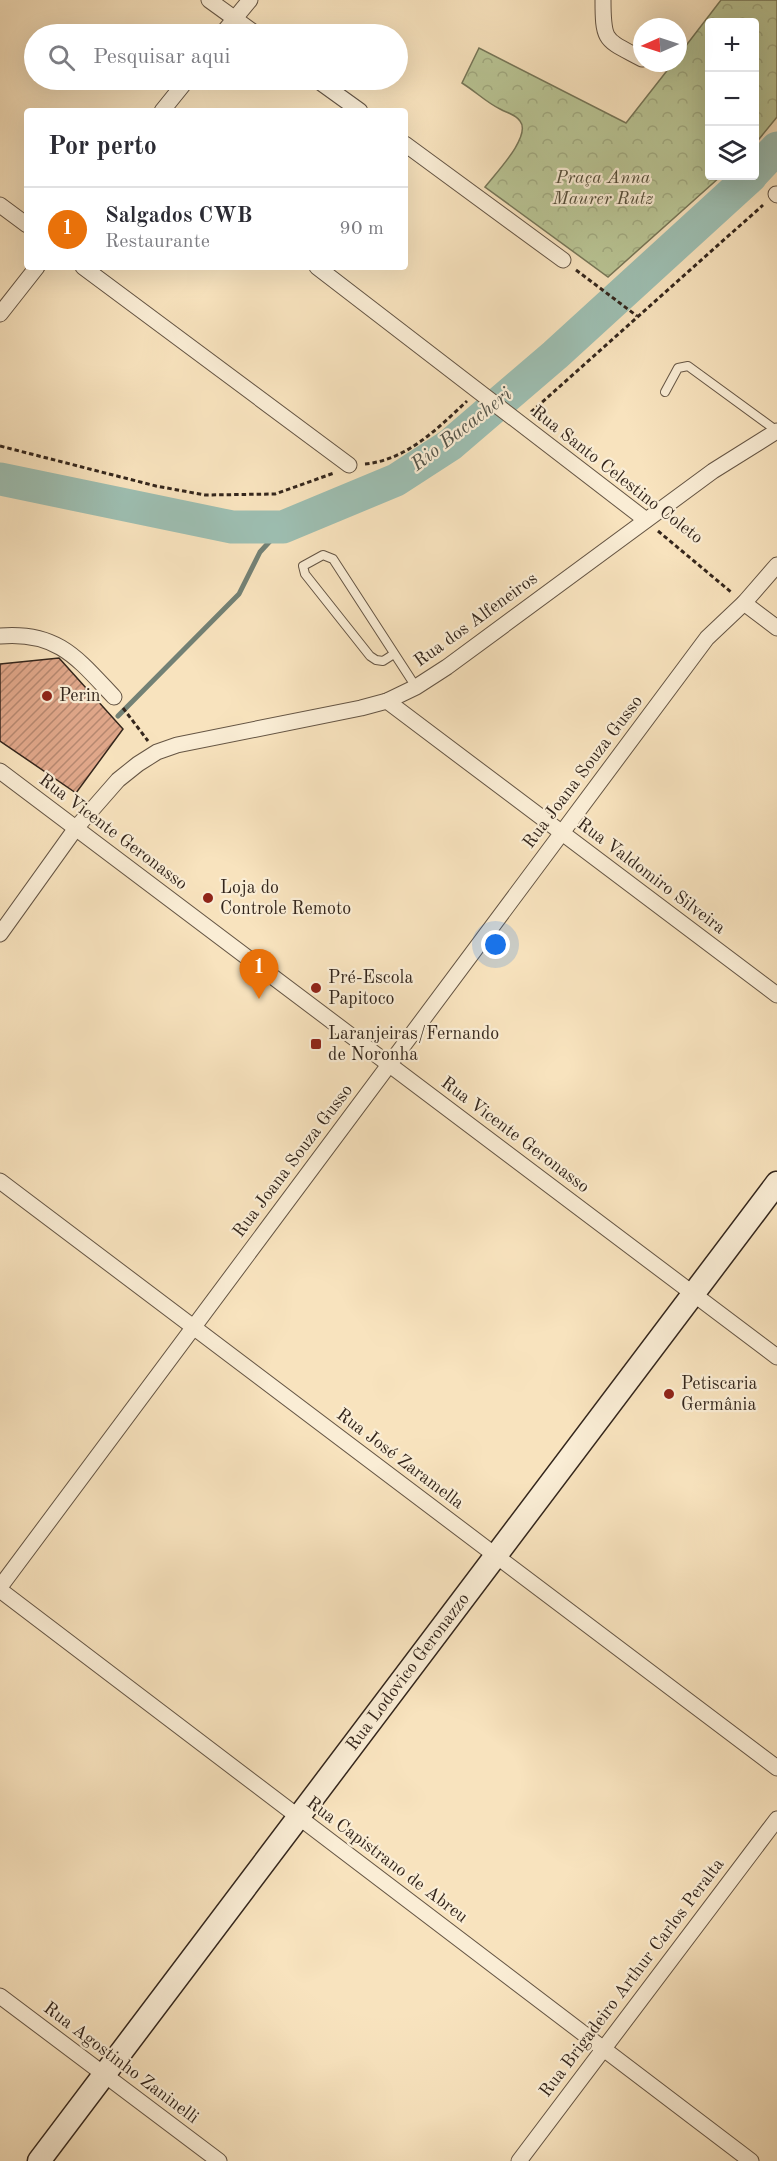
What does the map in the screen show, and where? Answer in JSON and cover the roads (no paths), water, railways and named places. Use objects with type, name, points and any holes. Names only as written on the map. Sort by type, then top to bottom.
[{"type":"main road","name":"Rua Lodovico Geronazzo","points":[[39,2161],[777,1183]]},
{"type":"street","points":[[209,0],[242,24]]},
{"type":"street","points":[[231,24],[250,0]]},
{"type":"street","points":[[603,0],[603,28],[606,37],[633,54]]},
{"type":"street","points":[[164,108],[179,90]]},
{"type":"street","points":[[331,90],[356,108]]},
{"type":"street","points":[[408,146],[563,260]]},
{"type":"street","points":[[0,205],[24,223]]},
{"type":"street","points":[[0,314],[35,270]]},
{"type":"street","points":[[87,270],[349,465]]},
{"type":"street","name":"Rua Santo Celestino Coleto","points":[[321,270],[646,520]]},
{"type":"street","name":"Rua dos Alfeneiros","points":[[0,934],[76,828],[118,780],[138,764],[157,752],[199,740],[361,708],[387,701],[416,687],[469,651],[713,471],[777,431]]},
{"type":"street","name":"Rua Joana Souza Gusso","points":[[0,1589],[707,638],[744,603],[777,566]]},
{"type":"street","points":[[744,603],[777,628]]},
{"type":"street","points":[[0,636],[34,637],[56,643],[86,667],[114,698]]},
{"type":"street","name":"Rua Valdomiro Silveira","points":[[387,701],[777,995]]},
{"type":"street","name":"Rua Vicente Geronasso","points":[[0,771],[777,1357]]},
{"type":"street","name":"Rua José Zaramella","points":[[0,1181],[777,1767]]},
{"type":"street","name":"Rua Capistrano de Abreu","points":[[0,1589],[751,2161]]},
{"type":"street","name":"Rua Brigadeiro Arthur Carlos Peralta","points":[[519,2161],[777,1819]]},
{"type":"street","name":"Rua Agostinho Zaninelli","points":[[0,1996],[219,2161]]},
{"type":"lane","points":[[665,392],[678,368],[688,366],[777,431]]},
{"type":"lane","points":[[394,654],[383,661],[370,656],[305,574],[303,566],[323,555],[333,559],[416,687]]},
{"type":"waterway","name":"Rio Bacacheri","points":[[759,167],[777,148]]},
{"type":"waterway","points":[[773,153],[777,159]]},
{"type":"waterway","name":"Rio Bacacheri","points":[[0,479],[232,527],[283,527],[396,480],[450,445],[555,355],[747,180]]},
{"type":"waterway","points":[[118,716],[239,594],[260,552],[283,527]]},
{"type":"place","name":"Perin","points":[[47,696]]},
{"type":"place","name":"Loja do Controle Remoto","points":[[208,898]]},
{"type":"place","name":"Pré-Escola Papitoco","points":[[316,988]]},
{"type":"place","name":"Salgados CWB","points":[[259,999]]},
{"type":"place","name":"Laranjeiras/Fernando de Noronha","points":[[316,1044]]},
{"type":"place","name":"Petiscaria Germânia","points":[[669,1394]]},
{"type":"park label","name":"Praça Anna Maurer Rutz","points":[[603,188]]}]
